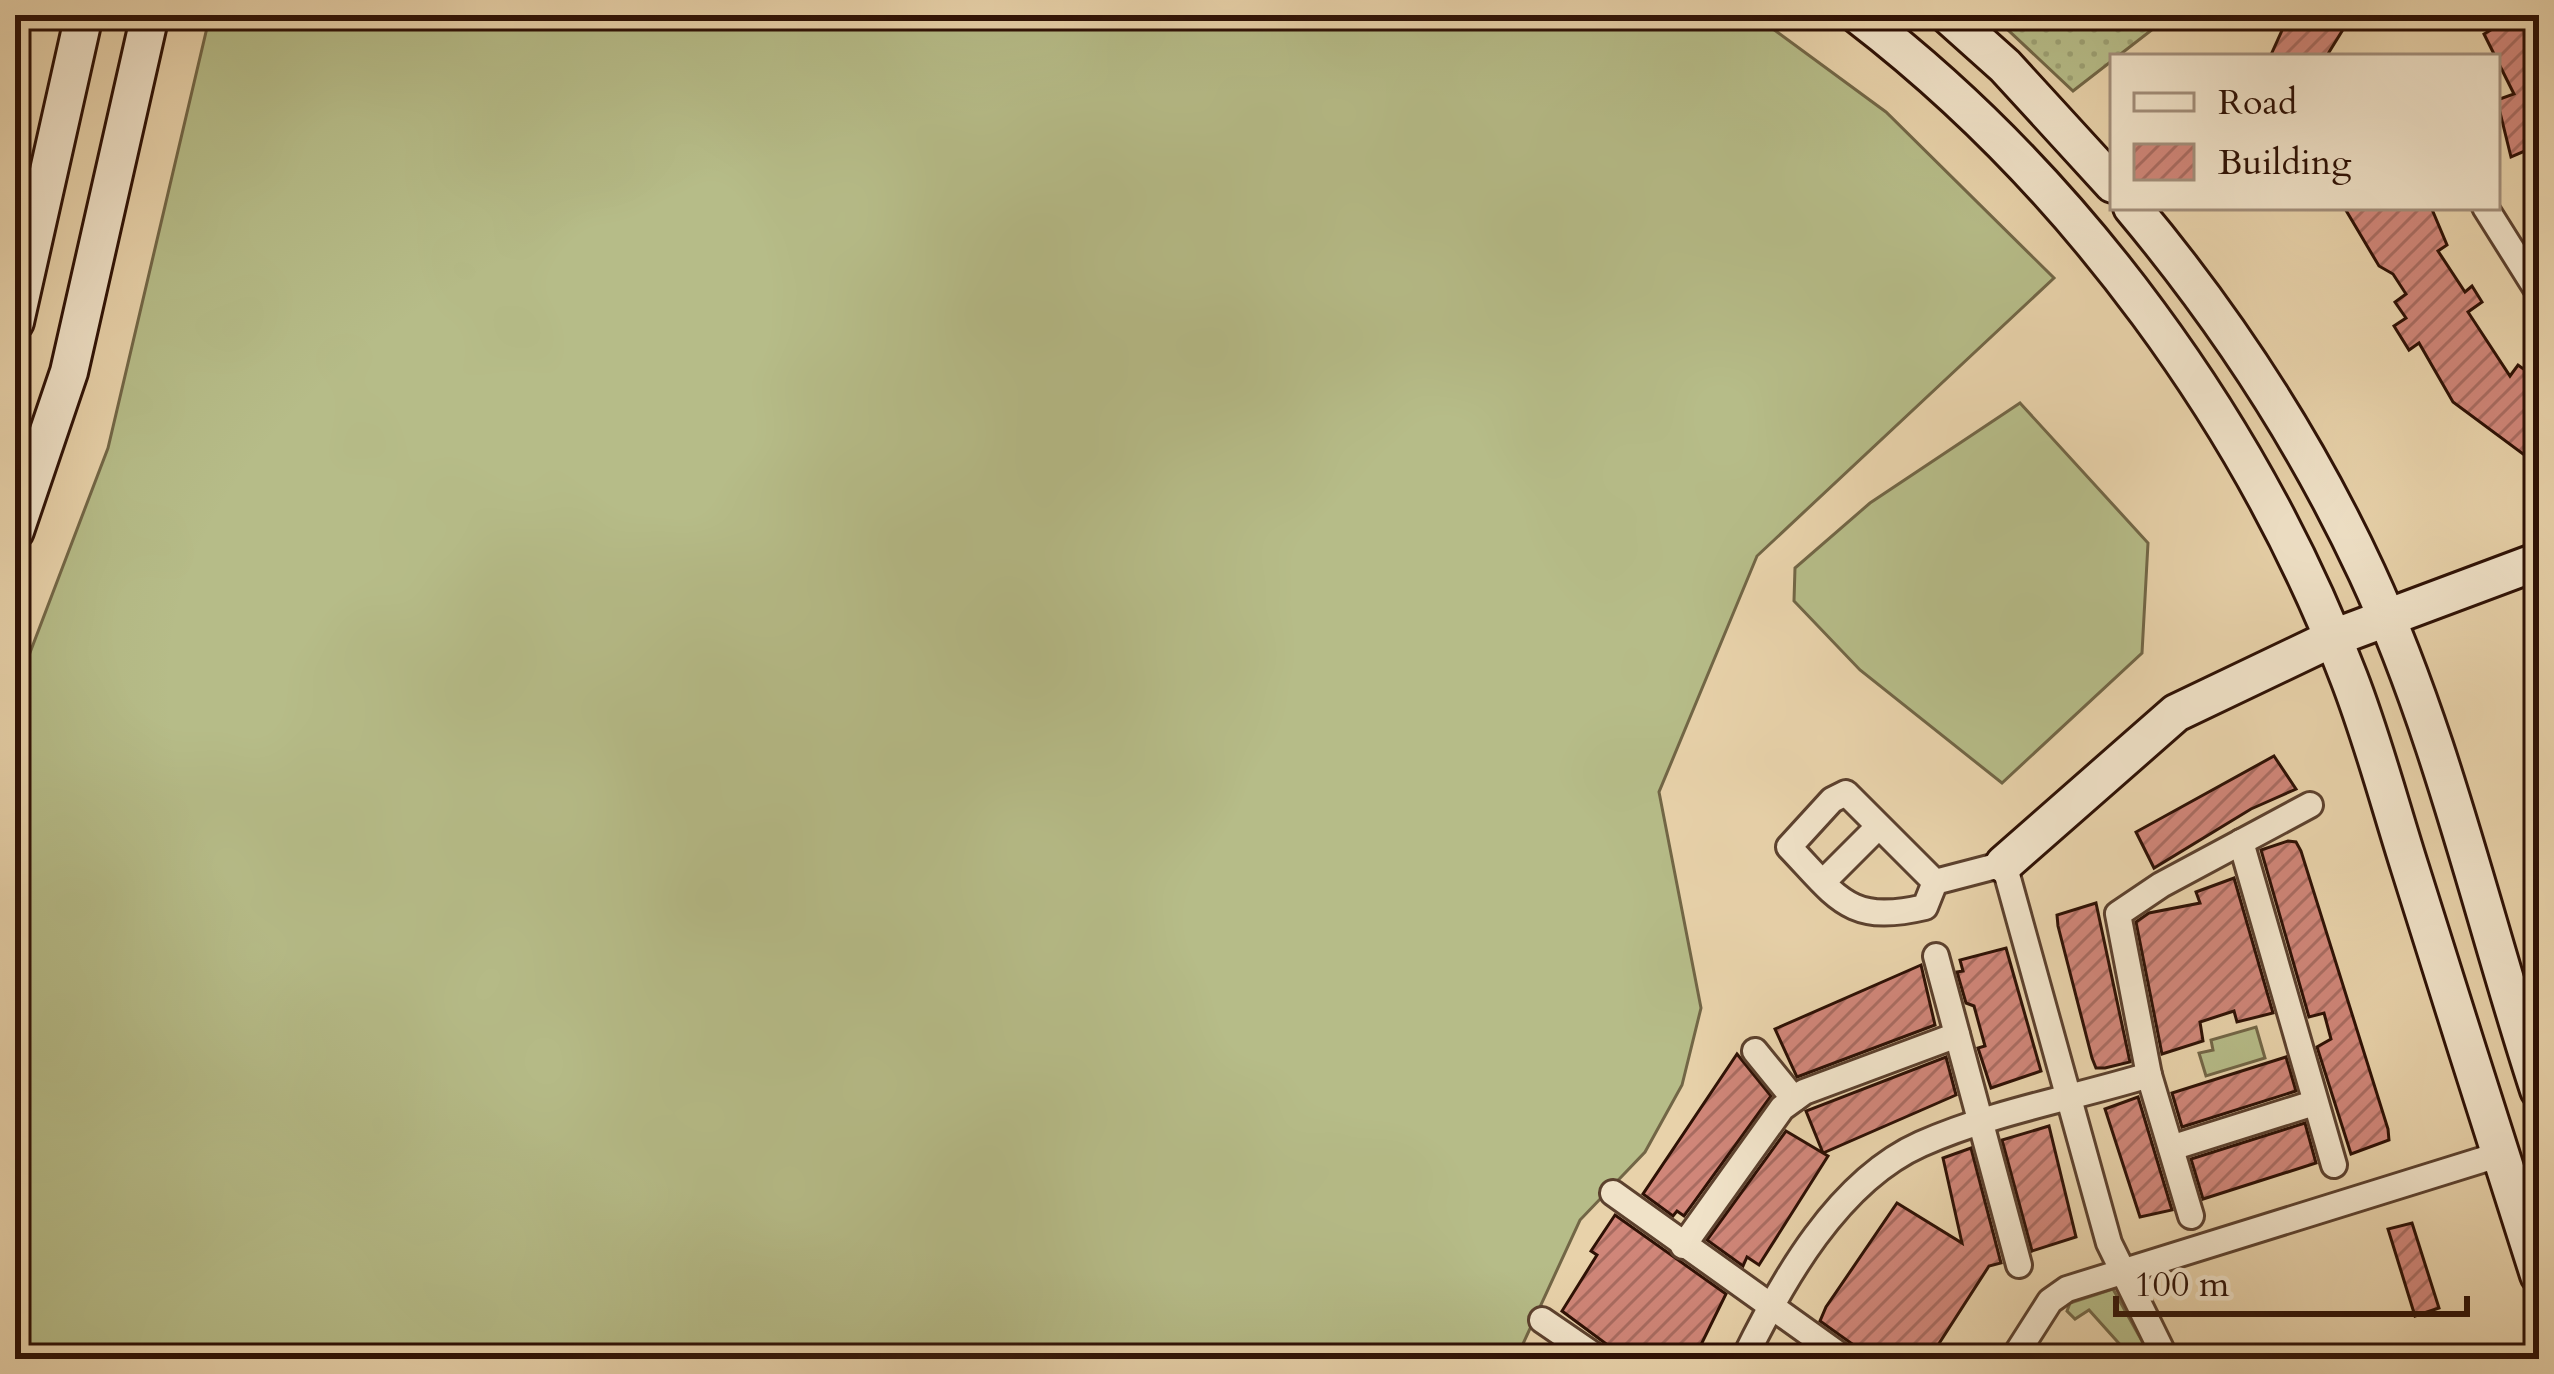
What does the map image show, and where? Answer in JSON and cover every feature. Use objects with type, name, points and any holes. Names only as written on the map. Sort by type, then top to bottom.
[{"type":"main road","points":[[15,322],[84,15]]},
{"type":"main road","points":[[15,531],[32,425],[68,372],[150,15]]},
{"type":"main road","points":[[1858,15],[1960,99],[2148,313],[2265,496],[2333,638],[2539,1275]]},
{"type":"main road","points":[[1948,15],[2005,66],[2110,181]]},
{"type":"main road","points":[[2135,210],[2199,286],[2312,465],[2385,617],[2407,670],[2539,1090]]},
{"type":"main road","points":[[2004,864],[2176,713],[2333,638],[2539,561]]},
{"type":"street","points":[[2487,210],[2539,293]]},
{"type":"street","points":[[1846,794],[1935,882],[1925,907],[1892,915],[1851,909],[1789,847],[1793,837],[1832,800],[1846,794]]},
{"type":"street","points":[[2191,1216],[2149,1075],[2118,914],[2310,805]]},
{"type":"street","points":[[1823,882],[1878,827]]},
{"type":"street","points":[[2241,842],[2334,1165]]},
{"type":"street","points":[[1935,882],[2004,864],[2109,1243],[2166,1359]]},
{"type":"street","points":[[1936,956],[2019,1265]]},
{"type":"street","points":[[1683,1246],[1794,1099],[1957,1035]]},
{"type":"street","points":[[1755,1051],[1794,1099]]},
{"type":"street","points":[[1744,1359],[1837,1207],[1919,1145],[2149,1075]]},
{"type":"street","points":[[2171,1148],[2314,1103]]},
{"type":"street","points":[[2013,1359],[2050,1301],[2067,1289],[2500,1154]]},
{"type":"street","points":[[1613,1193],[1845,1359]]},
{"type":"street","points":[[1542,1320],[1599,1359]]},
{"type":"green space","points":[[210,15],[1754,15],[1886,112],[2054,278],[1757,556],[1659,792],[1701,1008],[1682,1085],[1645,1152],[1580,1220],[1516,1359],[15,1359],[15,692],[108,448]]},
{"type":"green space","points":[[1992,15],[2171,15],[2121,54],[2110,54],[2110,62],[2073,91]]},
{"type":"green space","points":[[2020,403],[2148,543],[2142,653],[2002,783],[1860,670],[1794,601],[1795,568],[1870,503]]},
{"type":"green space","points":[[2256,1027],[2265,1058],[2206,1076],[2199,1053],[2213,1050],[2211,1040]]},
{"type":"green space","points":[[2113,1289],[2152,1359],[2133,1359],[2089,1310],[2075,1319],[2067,1311],[2070,1303]]},
{"type":"building","points":[[2289,15],[2352,15],[2328,54],[2271,54]]},
{"type":"building","points":[[2516,15],[2539,15],[2539,145],[2511,157],[2500,99],[2514,94],[2500,66],[2500,54],[2494,54],[2484,34]]},
{"type":"building","points":[[2346,210],[2432,210],[2447,245],[2438,251],[2465,292],[2472,286],[2482,302],[2468,312],[2510,376],[2518,365],[2539,380],[2539,433],[2523,454],[2453,402],[2419,343],[2409,350],[2394,326],[2406,318],[2395,302],[2406,294],[2393,274],[2379,266]]},
{"type":"building","points":[[2274,756],[2296,789],[2251,809],[2154,868],[2136,832]]},
{"type":"building","points":[[2296,842],[2301,851],[2388,1129],[2389,1140],[2351,1154],[2317,1047],[2331,1039],[2324,1013],[2309,1017],[2261,850]]},
{"type":"building","points":[[2234,878],[2273,1013],[2237,1022],[2234,1011],[2200,1022],[2203,1041],[2162,1054],[2136,922],[2149,913],[2200,903],[2196,892]]},
{"type":"building","points":[[2096,903],[2130,1062],[2105,1068],[2096,1068],[2092,1058],[2057,915]]},
{"type":"building","points":[[2006,948],[2041,1071],[1991,1088],[1978,1048],[1985,1046],[1974,1006],[1966,1003],[1957,972],[1963,971],[1960,960]]},
{"type":"building","points":[[1921,965],[1935,1025],[1797,1077],[1775,1029]]},
{"type":"building","points":[[1737,1054],[1771,1096],[1684,1216],[1677,1211],[1673,1216],[1643,1194]]},
{"type":"building","points":[[1946,1057],[1956,1095],[1823,1153],[1806,1111]]},
{"type":"building","points":[[2286,1057],[2296,1091],[2182,1127],[2172,1093]]},
{"type":"building","points":[[2138,1097],[2172,1210],[2140,1217],[2105,1109]]},
{"type":"building","points":[[2305,1123],[2316,1163],[2203,1199],[2191,1159]]},
{"type":"building","points":[[2049,1126],[2076,1237],[2032,1251],[2002,1140]]},
{"type":"building","points":[[1786,1131],[1828,1156],[1759,1265],[1747,1257],[1743,1266],[1707,1240]]},
{"type":"building","points":[[1971,1148],[2001,1263],[1989,1266],[1929,1359],[1861,1359],[1855,1346],[1820,1321],[1826,1307],[1897,1203],[1962,1243],[1943,1158]]},
{"type":"building","points":[[1615,1215],[1726,1294],[1694,1359],[1615,1359],[1609,1346],[1562,1311],[1597,1255],[1591,1251]]},
{"type":"building","points":[[2412,1223],[2439,1308],[2415,1316],[2388,1229]]}]
